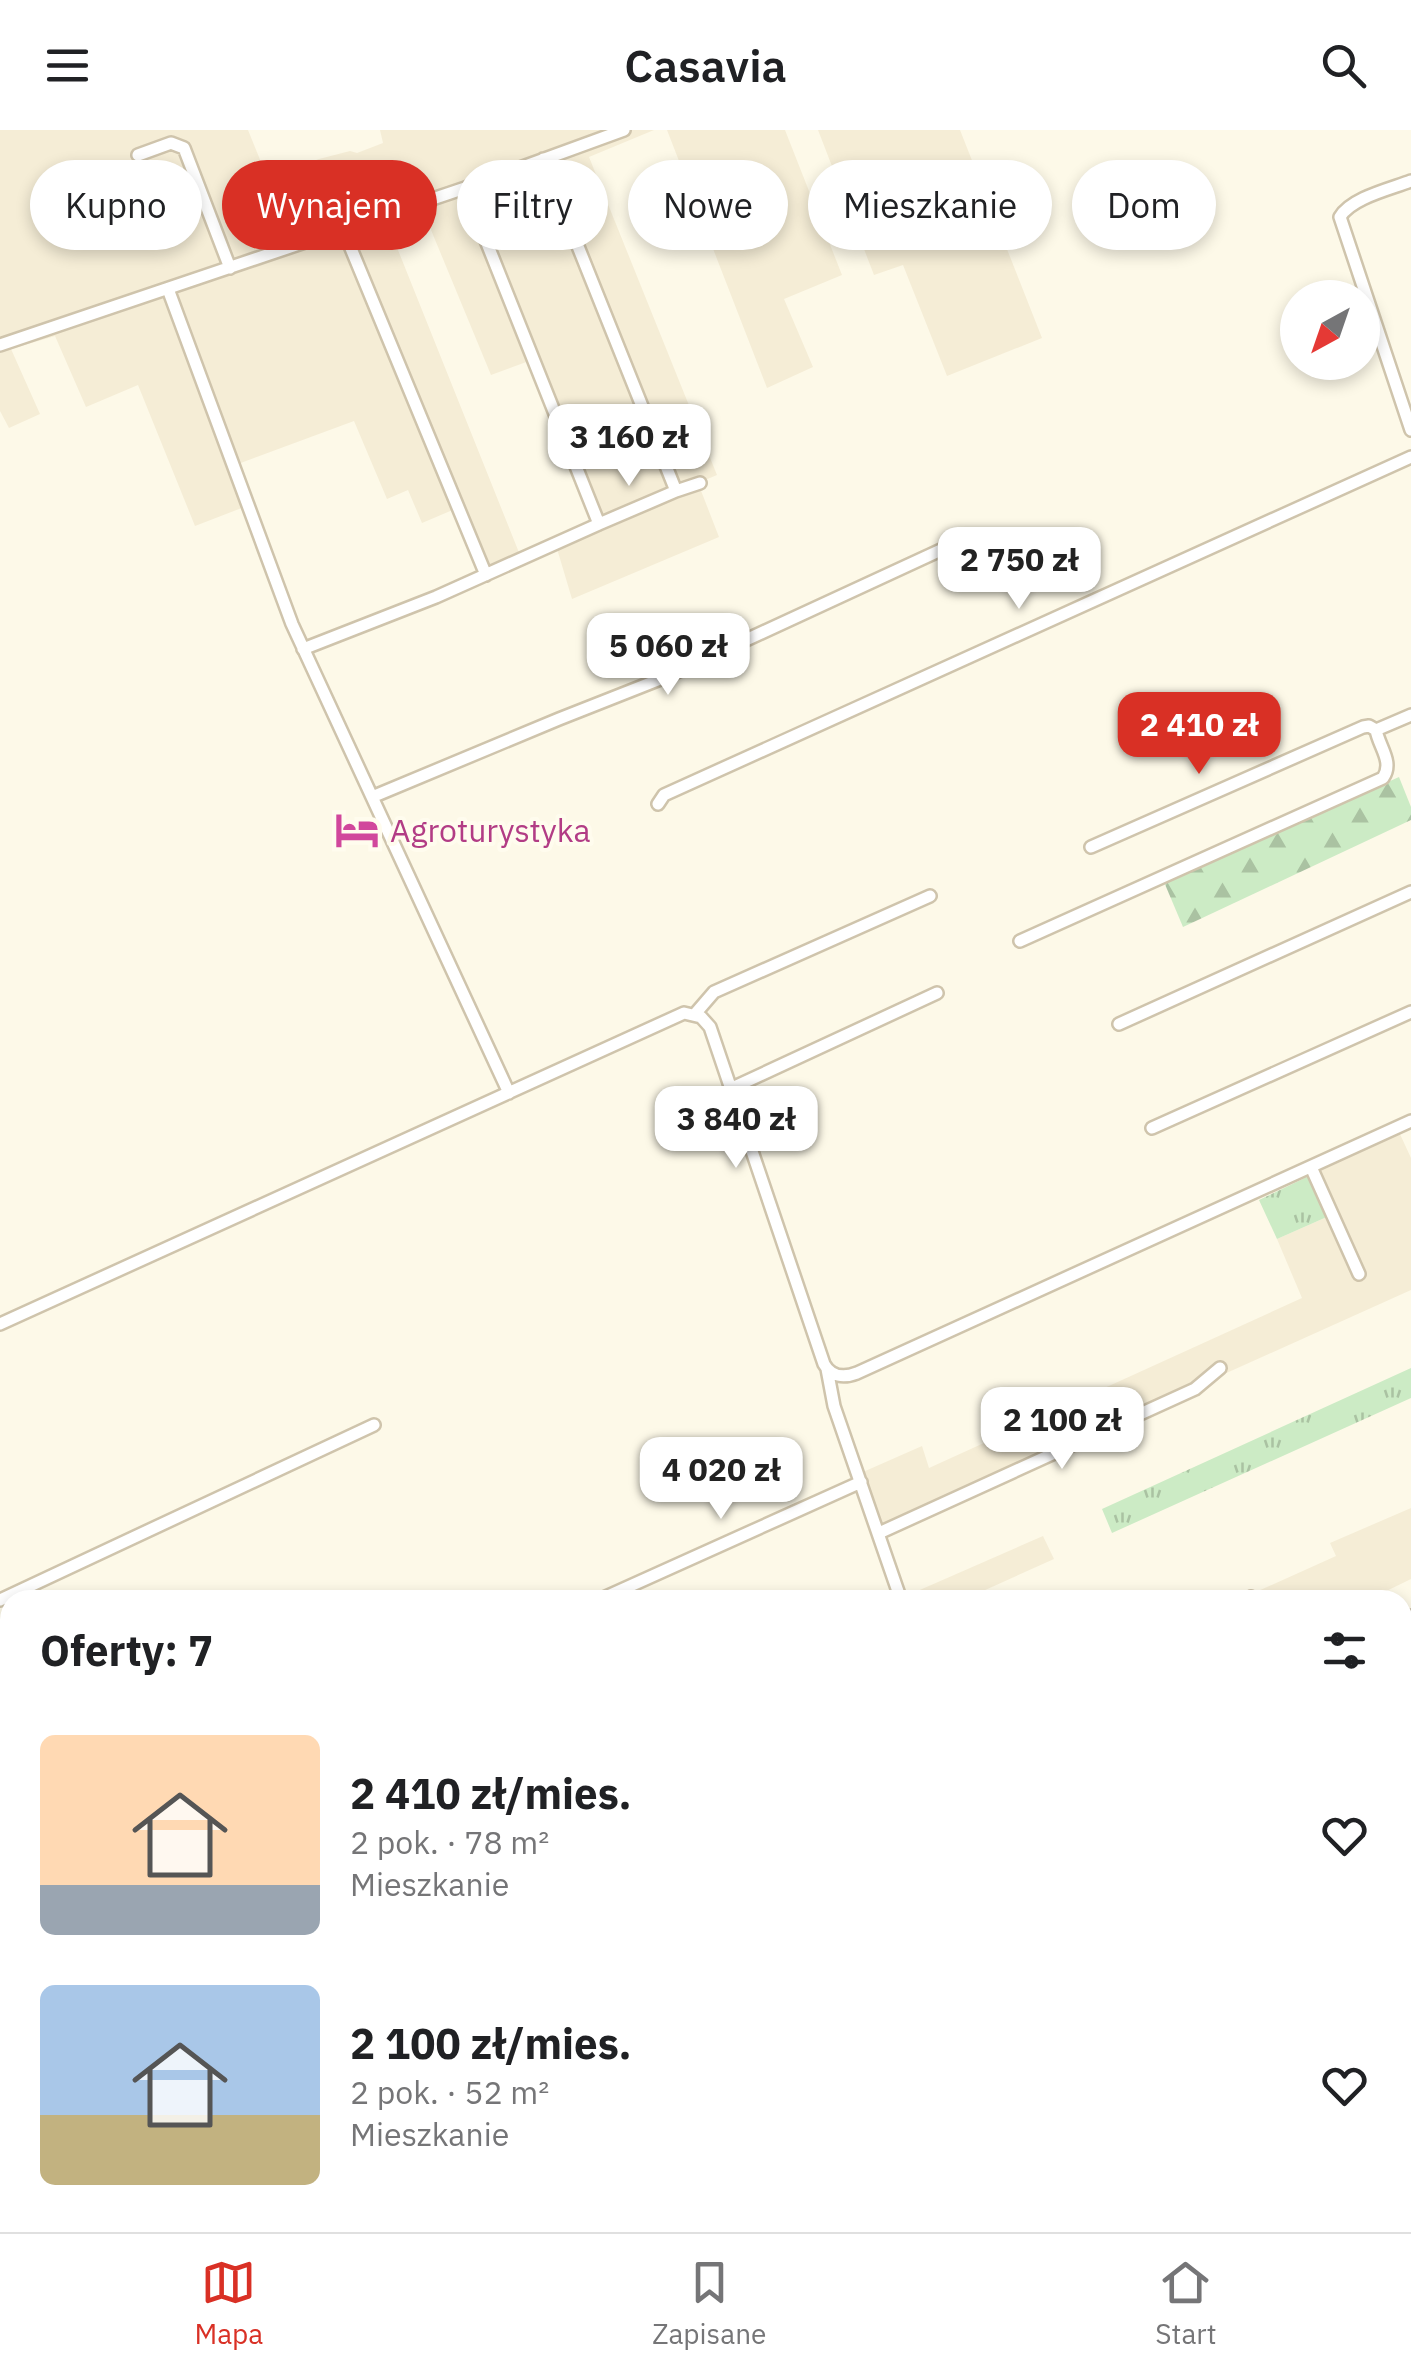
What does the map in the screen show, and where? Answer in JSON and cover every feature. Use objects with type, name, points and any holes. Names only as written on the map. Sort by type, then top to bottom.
[{"type":"street","points":[[624,130],[543,159],[676,491]]},
{"type":"street","points":[[138,155],[171,143],[184,148],[230,268]]},
{"type":"street","points":[[1411,181],[1352,204],[1340,217],[1411,430]]},
{"type":"street","points":[[0,345],[283,250]]},
{"type":"street","points":[[353,250],[486,575]]},
{"type":"street","points":[[490,250],[599,524]]},
{"type":"street","points":[[168,289],[303,649],[508,1092]]},
{"type":"street","points":[[658,804],[664,794],[1411,457]]},
{"type":"street","points":[[303,649],[700,483]]},
{"type":"street","points":[[372,797],[668,676],[943,549]]},
{"type":"street","points":[[1091,847],[1364,727],[1376,730],[1411,715]]},
{"type":"street","points":[[1020,941],[1383,778],[1388,763],[1376,730]]},
{"type":"street","points":[[1119,1024],[1411,892]]},
{"type":"street","points":[[696,1014],[714,992],[930,896]]},
{"type":"street","points":[[730,1089],[937,993]]},
{"type":"street","points":[[1152,1128],[1411,1012]]},
{"type":"street","points":[[0,1324],[663,1022],[684,1013],[696,1014],[710,1027],[897,1590]]},
{"type":"street","points":[[826,1369],[843,1376],[857,1373],[1411,1122]]},
{"type":"street","points":[[1311,1167],[1359,1274]]},
{"type":"street","points":[[879,1533],[1195,1389],[1220,1368]]},
{"type":"street","points":[[21,1590],[374,1425]]},
{"type":"street","points":[[621,1590],[861,1482]]},
{"type":"shaded area","points":[[0,130],[248,130],[260,160],[222,160],[222,250],[398,250],[520,555],[481,572],[455,509],[422,523],[408,490],[387,499],[354,421],[238,464],[252,504],[195,526],[138,385],[86,407],[55,336],[11,349],[40,414],[9,428],[0,411]]},
{"type":"shaded area","points":[[380,130],[654,130],[589,157],[590,160],[457,160],[457,250],[608,250],[608,204],[717,475],[698,483],[719,537],[572,599],[555,542],[592,523],[529,361],[491,375],[437,244],[437,160],[316,160],[350,151],[357,153],[383,143]]},
{"type":"shaded area","points":[[667,130],[785,130],[808,189],[808,250],[832,250],[842,275],[784,299],[813,367],[767,388],[714,250],[788,250],[788,160],[679,160]]},
{"type":"shaded area","points":[[818,130],[960,130],[972,160],[830,160]]},
{"type":"shaded area","points":[[864,250],[1007,250],[1042,338],[947,376],[903,265],[874,275]]},
{"type":"shaded area","points":[[1399,1132],[1411,1158],[1411,1290],[884,1535],[863,1472],[922,1446],[929,1468],[1302,1298],[1277,1239],[1329,1216],[1311,1175]]},
{"type":"shaded area","points":[[1411,1508],[1411,1579],[1388,1590],[1260,1590],[1336,1556],[1330,1543]]},
{"type":"shaded area","points":[[1043,1536],[1054,1559],[985,1590],[920,1590]]},
{"type":"green space","points":[[1399,777],[1411,807],[1411,820],[1183,927],[1164,882]]},
{"type":"green space","points":[[1311,1175],[1329,1216],[1277,1239],[1259,1200]]},
{"type":"green space","points":[[1411,1368],[1411,1398],[1112,1533],[1102,1509]]},
{"type":"place","name":"Agroturystyka","points":[[357,830]]}]
